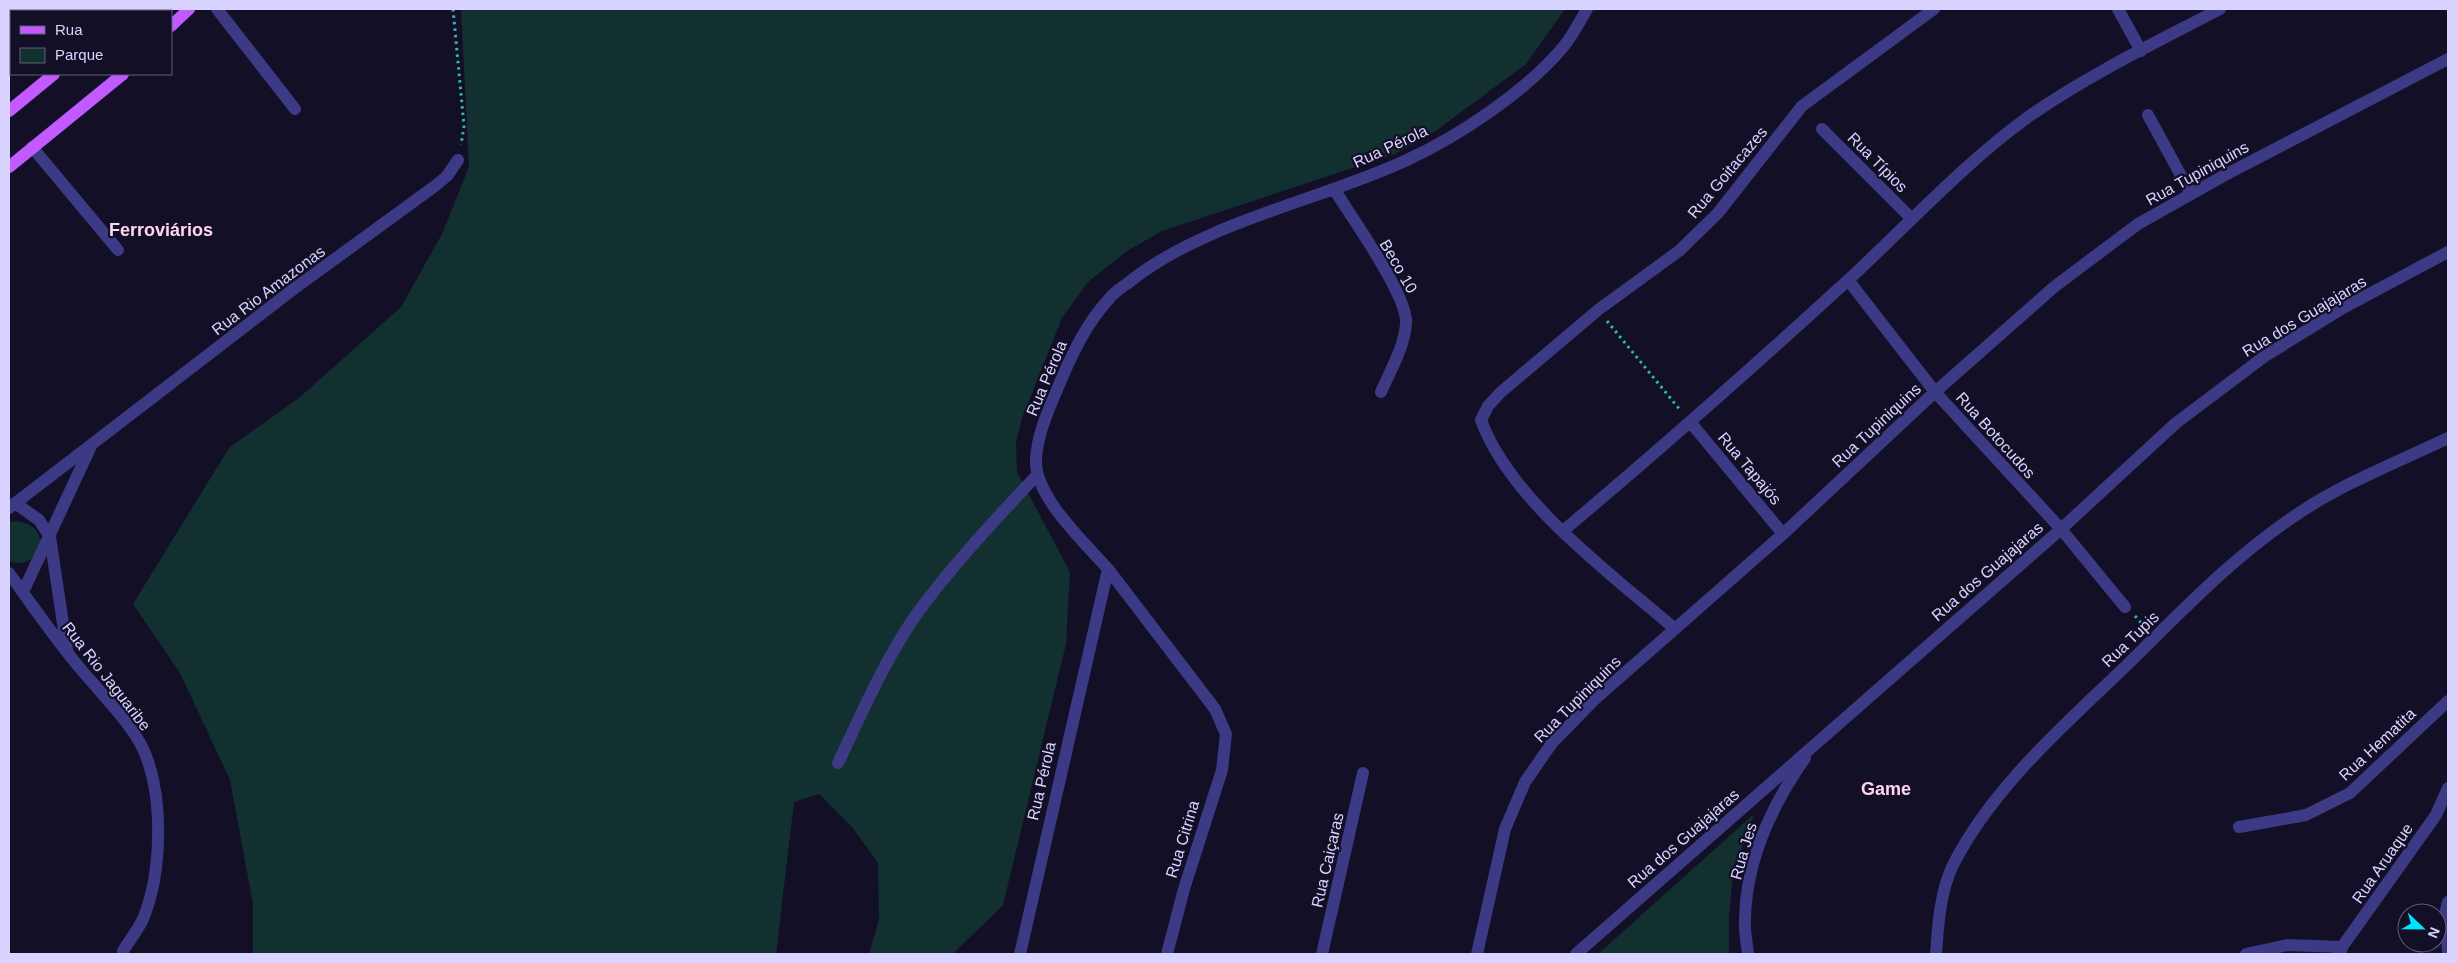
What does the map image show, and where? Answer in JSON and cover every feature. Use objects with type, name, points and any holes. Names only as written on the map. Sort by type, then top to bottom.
[{"type":"main road","points":[[172,25],[189,9]]},
{"type":"main road","points":[[9,111],[53,75]]},
{"type":"main road","points":[[9,167],[122,75]]},
{"type":"street","points":[[217,9],[295,109]]},
{"type":"street","name":"Rua Pérola","points":[[1037,475],[1036,461],[1039,441],[1051,404],[1075,347],[1108,299],[1149,266],[1204,238],[1408,160],[1461,130],[1524,87],[1564,46],[1587,9]]},
{"type":"street","name":"Rua Goitacazes","points":[[1563,531],[1529,495],[1495,451],[1481,420],[1488,406],[1501,392],[1598,310],[1679,251],[1718,213],[1802,106],[1934,9]]},
{"type":"street","points":[[2118,9],[2141,50]]},
{"type":"street","points":[[1675,628],[1563,531],[1691,423],[1848,280],[1911,218],[2027,118],[2082,83],[2220,9]]},
{"type":"street","name":"Rua Tupiniquins","points":[[1477,954],[1505,829],[1525,782],[1552,743],[1594,700],[1783,534],[1935,392],[2054,287],[2138,224],[2191,194],[2448,59]]},
{"type":"street","points":[[2148,115],[2191,194]]},
{"type":"street","name":"Rua Típios","points":[[1822,129],[1911,218]]},
{"type":"street","points":[[32,147],[118,250]]},
{"type":"street","name":"Rua Rio Amazonas","points":[[67,653],[50,537],[39,520],[12,506],[295,288],[435,186],[447,176],[458,160]]},
{"type":"street","name":"Beco 10","points":[[1334,189],[1394,287],[1403,306],[1406,322],[1403,341],[1381,392]]},
{"type":"street","name":"Rua dos Guajajaras","points":[[1576,954],[2061,529],[2176,424],[2265,356],[2343,308],[2448,252]]},
{"type":"street","name":"Rua Botocudos","points":[[1848,280],[1935,392],[2061,529],[2125,607]]},
{"type":"street","name":"Rua Tapajós","points":[[1691,423],[1783,534]]},
{"type":"street","name":"Rua Tupis","points":[[1936,954],[1939,915],[1953,867],[1985,813],[2038,753],[2155,637],[2258,542],[2298,514],[2356,482],[2448,438]]},
{"type":"street","name":"Rua Rio Amazonas","points":[[23,592],[93,442]]},
{"type":"street","points":[[838,763],[870,695],[916,616],[953,568],[1037,475],[1055,506],[1108,569]]},
{"type":"street","name":"Rua Pérola","points":[[1020,954],[1038,866],[1108,569]]},
{"type":"street","name":"Rua Citrina","points":[[1108,569],[1215,709],[1226,734],[1222,770],[1184,889],[1167,954]]},
{"type":"street","name":"Rua Rio Jaguaribe","points":[[9,573],[67,653],[128,727],[144,750],[154,781],[157,830],[155,877],[142,919],[123,951]]},
{"type":"street","name":"Rua Hematita","points":[[2239,828],[2306,815],[2350,793],[2448,701]]},
{"type":"street","name":"Rua Jes","points":[[1748,954],[1746,912],[1750,880],[1762,832],[1788,782],[1818,740]]},
{"type":"street","name":"Rua Caiçaras","points":[[1322,954],[1363,773]]},
{"type":"street","name":"Rua Aruaque","points":[[2341,950],[2436,815],[2448,788]]},
{"type":"street","points":[[2448,902],[2448,954]]},
{"type":"street","points":[[2246,954],[2287,945],[2341,950]]},
{"type":"path","points":[[453,9],[464,126],[458,160]]},
{"type":"path","points":[[1598,310],[1691,423]]},
{"type":"path","points":[[2125,607],[2155,637]]},
{"type":"green space","points":[[461,9],[1565,9],[1526,64],[1437,130],[1395,154],[1162,231],[1127,251],[1088,282],[1062,318],[1022,418],[1016,442],[1017,472],[1070,572],[1066,644],[1003,905],[953,954],[869,954],[879,919],[878,863],[852,827],[819,794],[794,802],[776,954],[253,954],[253,904],[230,780],[180,673],[133,604],[229,448],[300,397],[401,307],[442,234],[469,167]]},
{"type":"green space","points":[[13,521],[26,523],[35,529],[39,537],[40,546],[37,554],[30,560],[21,563],[9,561],[9,523]]},
{"type":"green space","points":[[1754,814],[1733,873],[1729,916],[1729,954],[1598,954]]},
{"type":"district","name":"Ferroviários","points":[[161,230]]},
{"type":"district","name":"Game","points":[[1886,789]]}]
